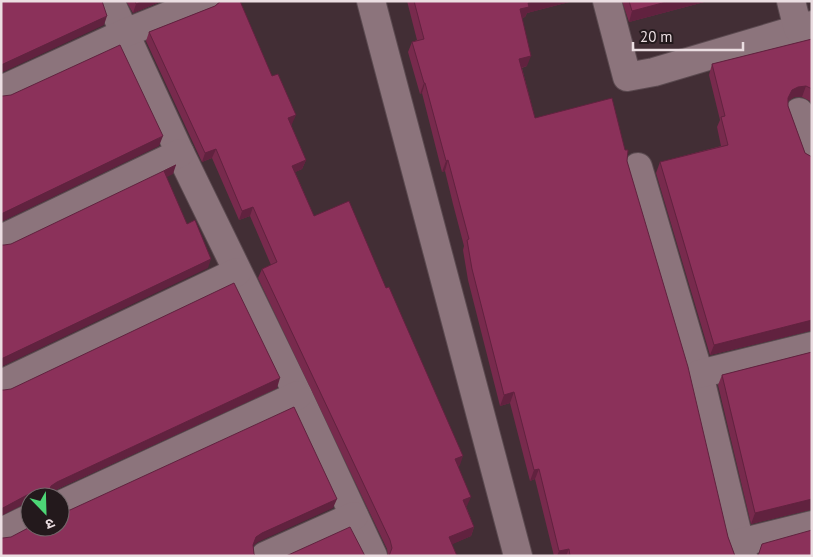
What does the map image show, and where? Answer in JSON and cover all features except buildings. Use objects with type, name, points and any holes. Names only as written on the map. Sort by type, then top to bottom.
[{"type":"street","points":[[110,1],[180,153],[298,395],[373,556]]},
{"type":"street","points":[[1,90],[125,33],[205,1]]},
{"type":"street","points":[[371,1],[518,556]]},
{"type":"street","points":[[607,1],[628,77],[654,72],[805,27],[791,1]]},
{"type":"street","points":[[799,112],[812,153]]},
{"type":"street","points":[[1,239],[180,153]]},
{"type":"street","points":[[638,167],[699,374],[741,549],[812,524]]},
{"type":"street","points":[[1,384],[237,272]]},
{"type":"street","points":[[699,374],[812,346]]},
{"type":"street","points":[[70,500],[298,395]]},
{"type":"street","points":[[265,556],[354,516]]},
{"type":"street","points":[[1,532],[20,523]]}]
